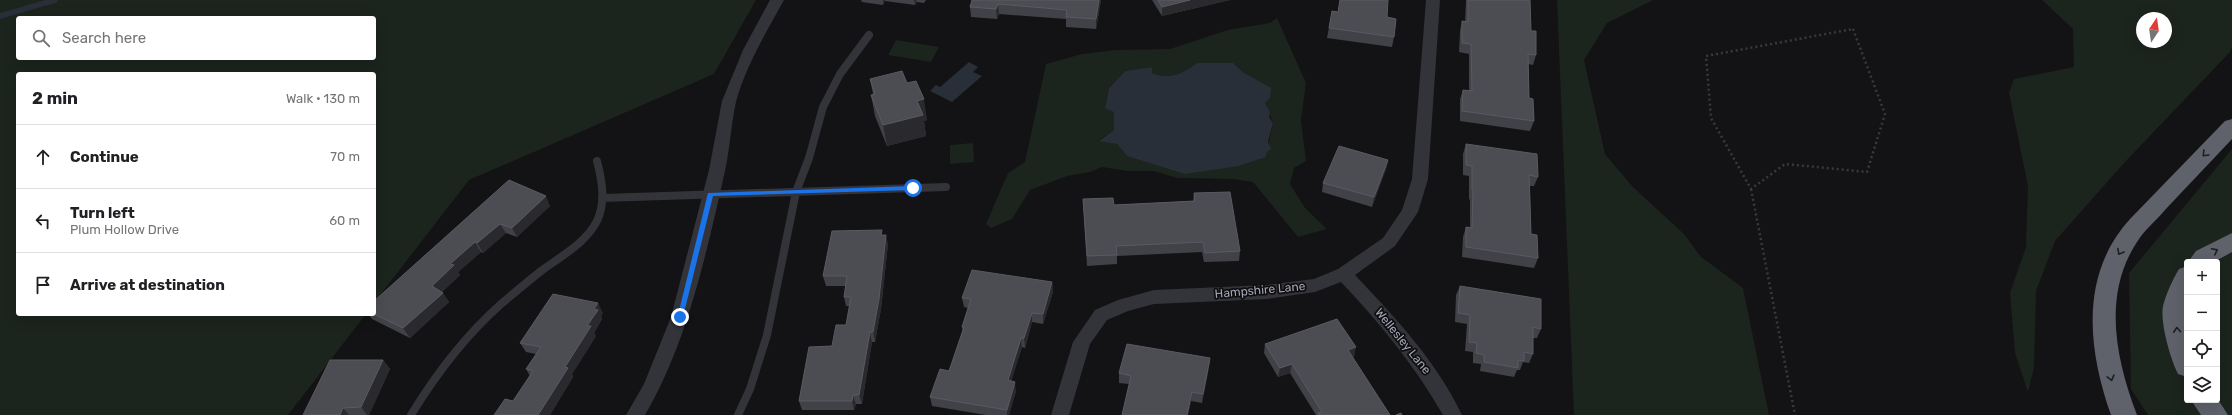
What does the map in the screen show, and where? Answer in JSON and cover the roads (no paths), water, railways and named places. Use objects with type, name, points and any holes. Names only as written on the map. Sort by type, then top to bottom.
[{"type":"highway","points":[[2124,415],[2113,384],[2103,343],[2102,321],[2108,279],[2128,237],[2232,126]]},
{"type":"highway","points":[[2202,259],[2232,242]]},
{"type":"highway","points":[[2184,283],[2176,306],[2178,339],[2184,358]]},
{"type":"highway","points":[[2206,403],[2215,415]]},
{"type":"street","points":[[635,415],[652,387],[680,317],[711,194],[729,101],[750,50],[777,0]]},
{"type":"street","name":"Hampshire Lane","points":[[1060,415],[1082,342],[1101,315],[1124,305],[1154,297],[1267,292],[1315,285],[1344,274],[1389,242],[1410,212],[1420,179],[1433,0]]},
{"type":"street","name":"Wellesley Lane","points":[[1344,274],[1389,321],[1433,380],[1453,415]]},
{"type":"lane","points":[[738,415],[747,398],[774,305],[796,192],[827,99],[845,66],[869,34]]},
{"type":"lane","points":[[411,415],[425,391],[460,345],[540,272],[583,242],[597,219],[604,190],[597,161]]},
{"type":"lane","points":[[602,198],[946,187]]},
{"type":"waterway","points":[[0,16],[55,0]]}]
